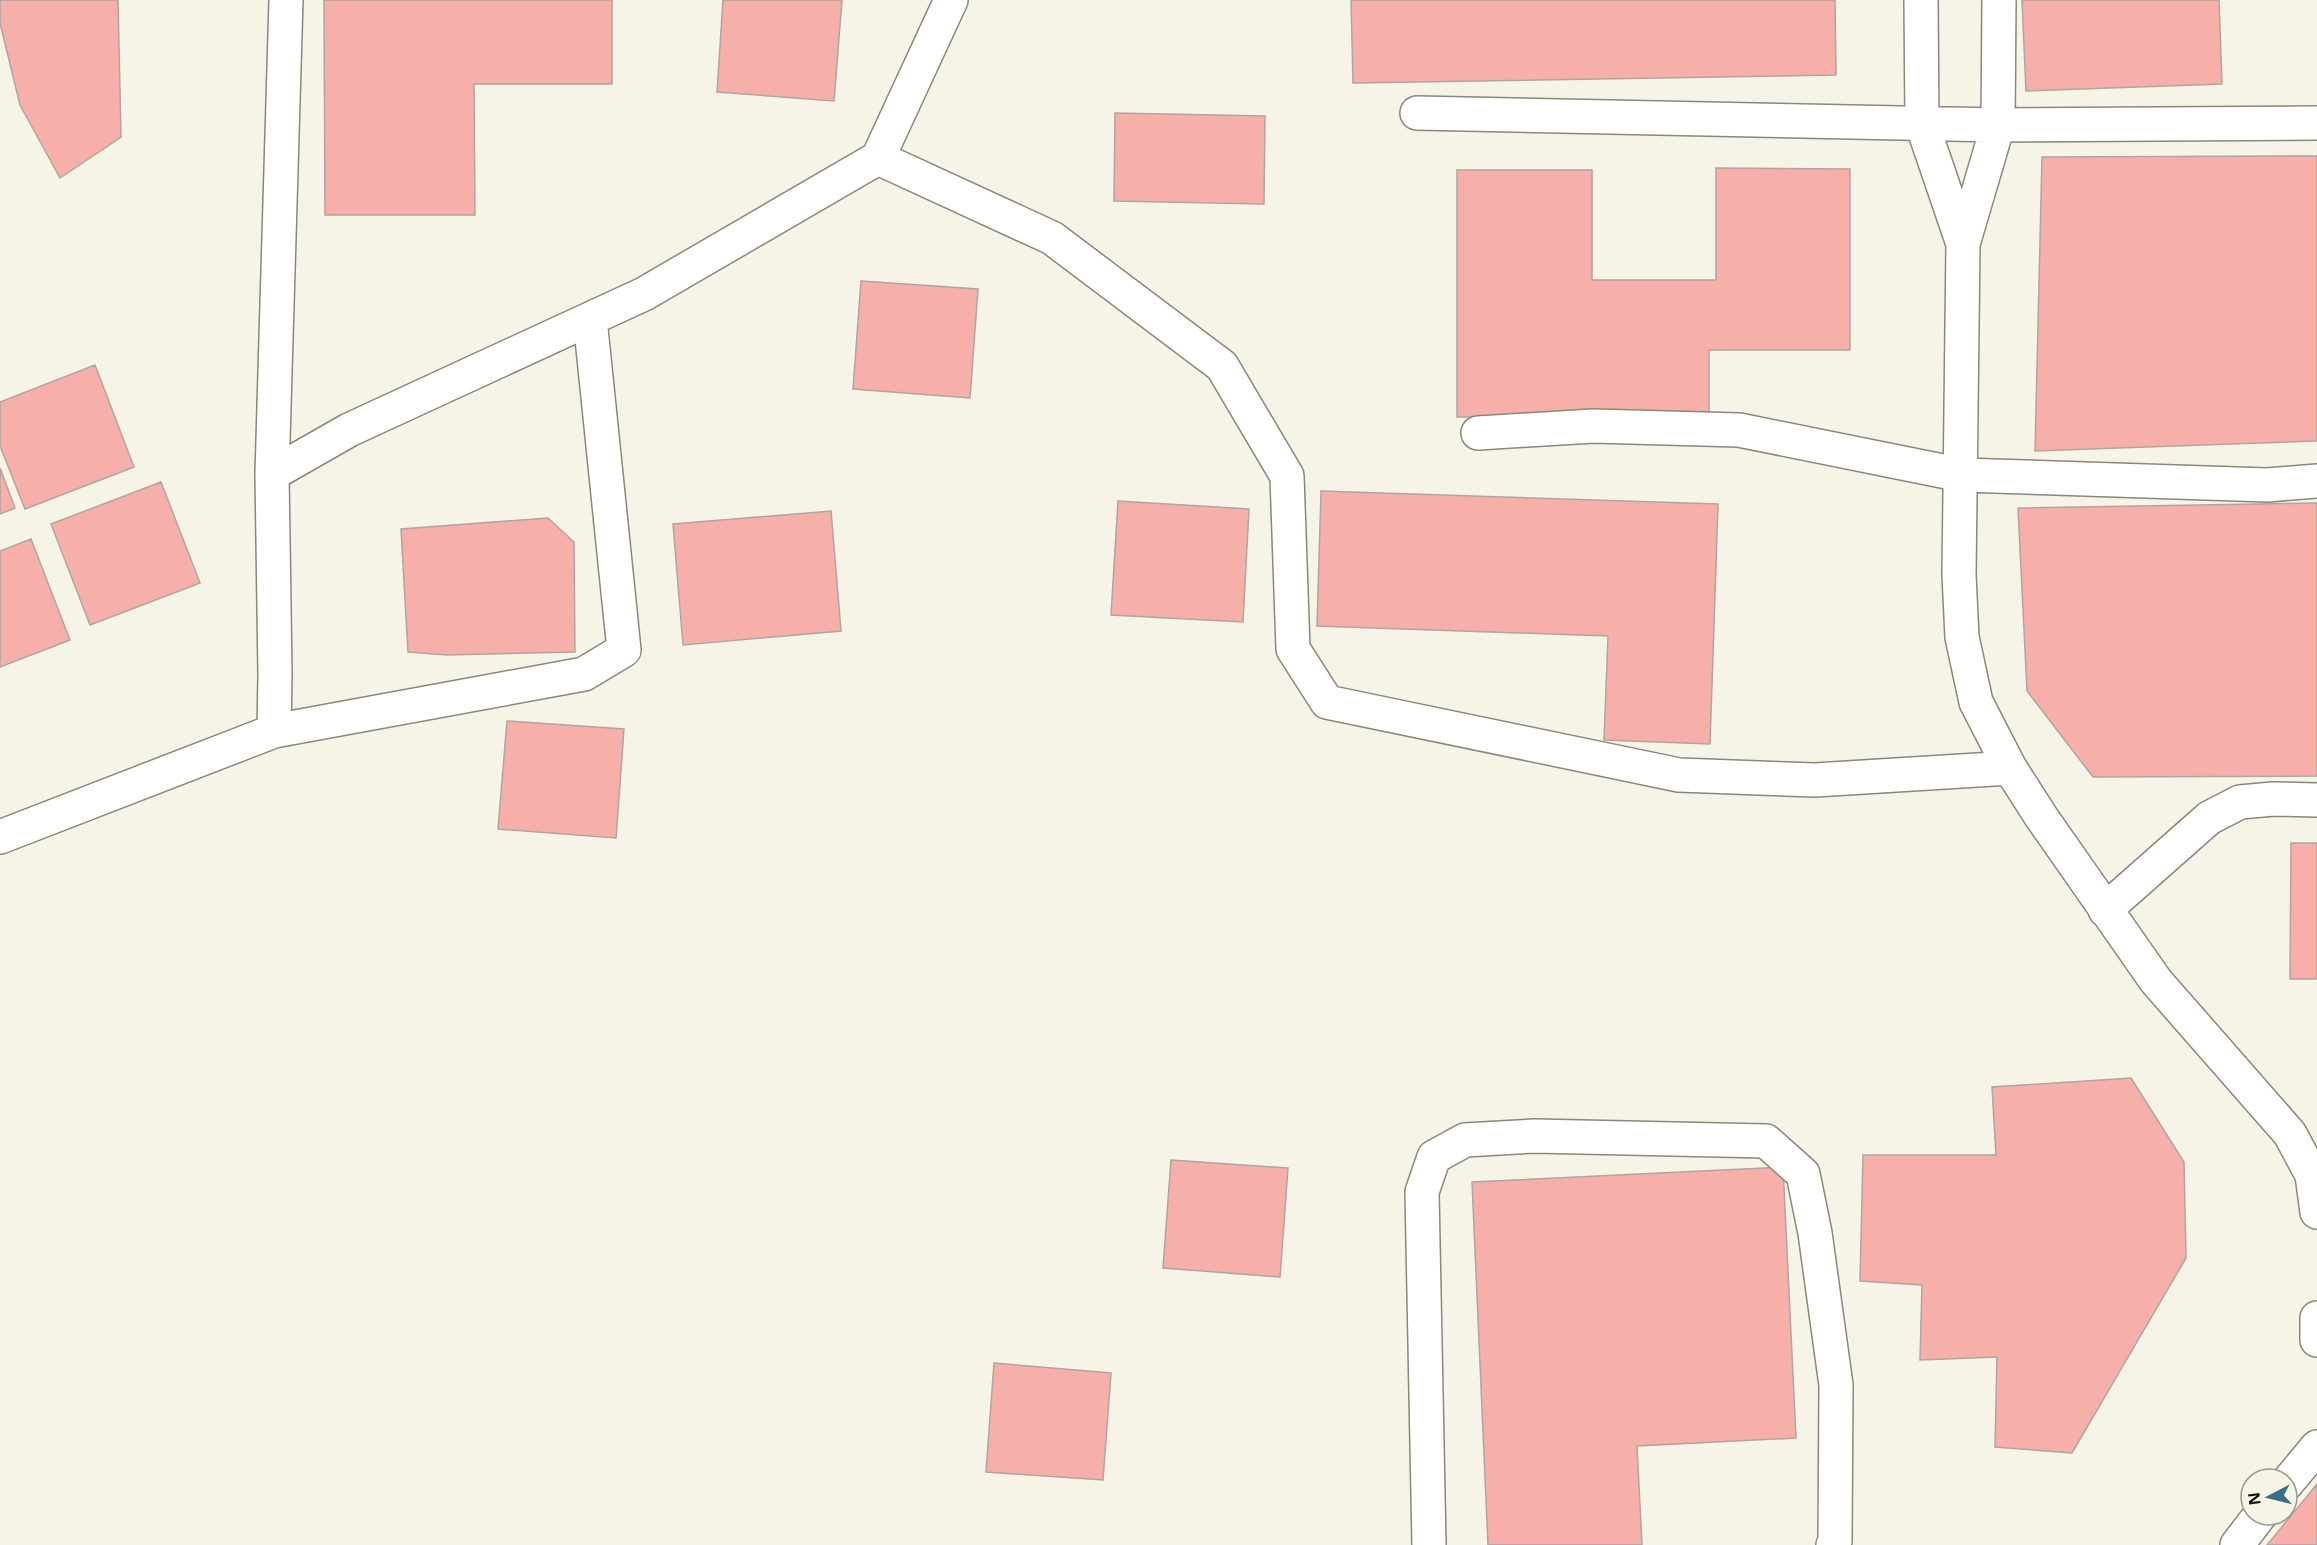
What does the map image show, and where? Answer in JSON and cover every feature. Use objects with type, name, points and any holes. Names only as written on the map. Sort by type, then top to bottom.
[{"type":"street","points":[[274,731],[272,474],[286,0]]},
{"type":"street","points":[[272,474],[349,430],[644,294],[878,158],[951,0]]},
{"type":"street","points":[[1921,0],[1922,124],[1963,243]]},
{"type":"street","points":[[1999,0],[1998,125],[1963,243],[1959,575],[1962,637],[1976,702],[2010,768],[2105,910],[2156,981],[2290,1134],[2312,1175],[2317,1212]]},
{"type":"street","points":[[1418,112],[1998,125],[2317,123]]},
{"type":"street","points":[[878,158],[1053,238],[1222,366],[1287,476],[1293,648],[1327,702],[1679,775],[1815,780],[2010,768]]},
{"type":"street","points":[[0,837],[274,731],[584,674],[624,650],[590,319]]},
{"type":"street","points":[[1478,433],[1593,426],[1739,430],[1962,475],[2267,484],[2317,482]]},
{"type":"street","points":[[2105,910],[2209,818],[2240,802],[2273,799],[2317,800]]},
{"type":"street","points":[[1429,1545],[1422,1192],[1434,1157],[1465,1140],[1534,1136],[1766,1141],[1803,1174],[1815,1233],[1836,1385],[1835,1541],[1833,1545]]},
{"type":"street","points":[[2317,1318],[2317,1340]]},
{"type":"street","points":[[2299,1469],[2317,1447]]},
{"type":"street","points":[[2237,1545],[2251,1527]]},
{"type":"building","points":[[0,0],[118,0],[121,137],[60,178],[20,105],[0,23]]},
{"type":"building","points":[[324,0],[612,0],[612,84],[474,84],[475,215],[325,215]]},
{"type":"building","points":[[723,0],[842,0],[834,101],[717,92]]},
{"type":"building","points":[[1351,0],[1835,0],[1836,75],[1353,83]]},
{"type":"building","points":[[2022,0],[2219,0],[2222,84],[2026,91]]},
{"type":"building","points":[[1115,113],[1265,116],[1264,204],[1114,201]]},
{"type":"building","points":[[2317,156],[2317,441],[2035,451],[2042,157]]},
{"type":"building","points":[[1716,168],[1850,169],[1850,350],[1709,350],[1709,417],[1457,417],[1457,170],[1592,170],[1592,280],[1716,280]]},
{"type":"building","points":[[861,281],[978,289],[970,398],[853,389]]},
{"type":"building","points":[[95,365],[134,467],[25,509],[0,446],[0,402]]},
{"type":"building","points":[[0,468],[15,508],[0,514]]},
{"type":"building","points":[[161,482],[200,583],[90,625],[51,524]]},
{"type":"building","points":[[1321,491],[1718,504],[1710,744],[1604,740],[1608,636],[1317,626]]},
{"type":"building","points":[[1118,501],[1249,509],[1243,622],[1111,615]]},
{"type":"building","points":[[2317,503],[2317,776],[2093,777],[2027,691],[2018,508]]},
{"type":"building","points":[[831,511],[841,631],[683,645],[673,524]]},
{"type":"building","points":[[548,518],[574,542],[575,652],[447,655],[408,652],[401,529]]},
{"type":"building","points":[[31,539],[70,640],[0,667],[0,551]]},
{"type":"building","points":[[507,721],[624,729],[616,838],[498,829]]},
{"type":"building","points":[[2291,843],[2317,843],[2317,979],[2290,979]]},
{"type":"building","points":[[2131,1078],[2184,1162],[2186,1258],[2072,1453],[1995,1447],[1997,1357],[1920,1360],[1922,1285],[1860,1281],[1863,1155],[1996,1155],[1992,1087]]},
{"type":"building","points":[[1171,1160],[1288,1168],[1280,1277],[1163,1268]]},
{"type":"building","points":[[1783,1167],[1796,1438],[1637,1446],[1642,1545],[1488,1545],[1472,1182]]},
{"type":"building","points":[[994,1363],[1111,1373],[1103,1480],[986,1472]]},
{"type":"building","points":[[2317,1484],[2317,1545],[2267,1545],[2282,1527],[2299,1527],[2299,1506]]}]
